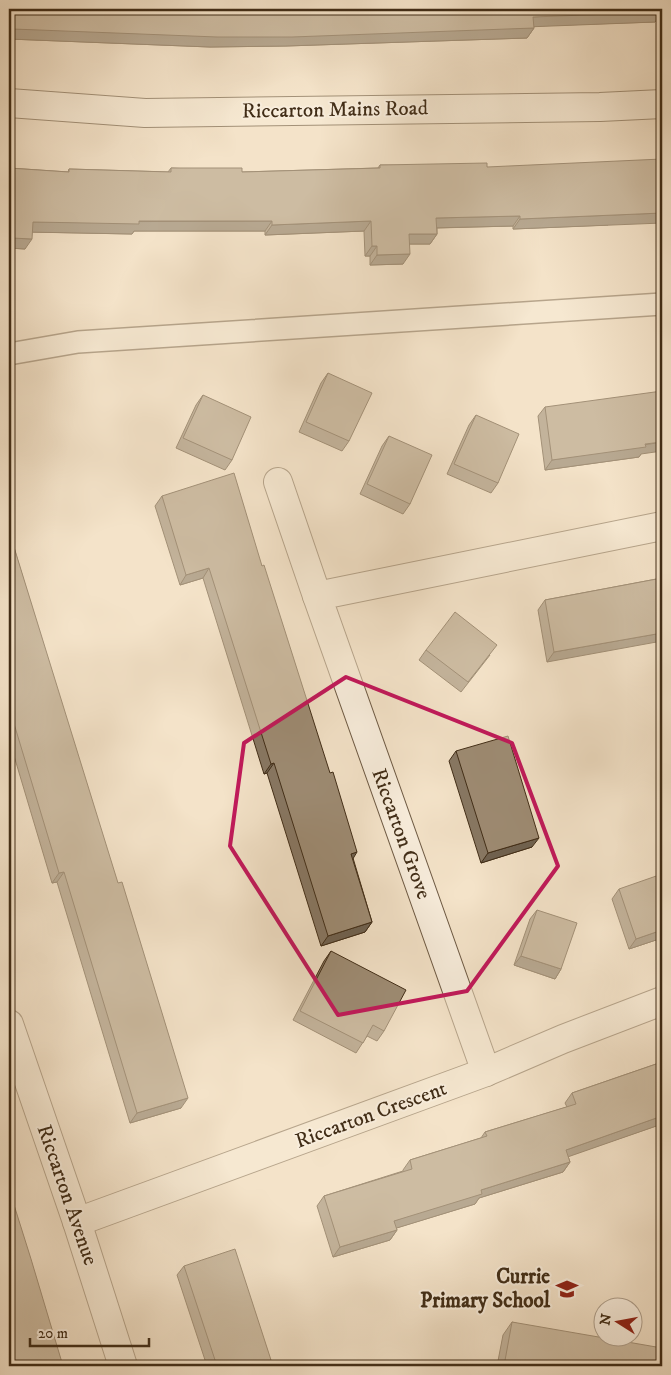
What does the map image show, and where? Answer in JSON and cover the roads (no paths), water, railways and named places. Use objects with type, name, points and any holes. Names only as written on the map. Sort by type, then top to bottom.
[{"type":"street","name":"Riccarton Mains Road","points":[[9,103],[145,113],[600,107],[662,104]]},
{"type":"street","name":"Riccarton Grove","points":[[278,482],[486,1072]]},
{"type":"street","points":[[317,596],[662,526]]},
{"type":"street","name":"Riccarton Crescent","points":[[77,1222],[486,1072],[563,1039],[662,1002]]},
{"type":"street","name":"Riccarton Avenue","points":[[9,1024],[124,1366]]},
{"type":"lane","points":[[9,354],[78,342],[662,304]]},
{"type":"place","name":"Currie Primary School","points":[[567,1289]]}]
